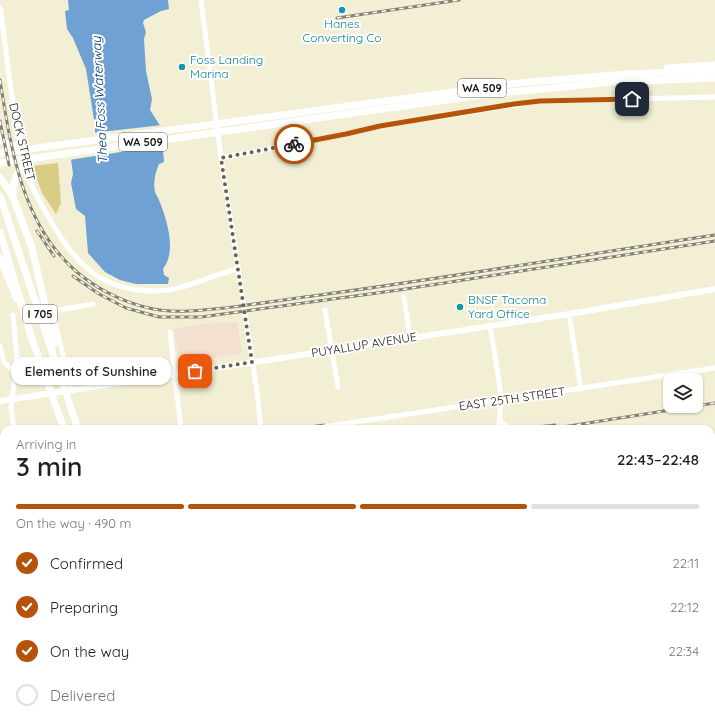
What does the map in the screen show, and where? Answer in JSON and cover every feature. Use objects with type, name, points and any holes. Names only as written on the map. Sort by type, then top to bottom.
[{"type":"highway","points":[[626,74],[668,68],[715,65]]},
{"type":"highway","name":"WA 509","points":[[0,153],[506,84],[626,74],[715,71]]},
{"type":"highway","name":"WA 509","points":[[1,162],[421,103],[545,88],[715,78]]},
{"type":"highway","points":[[0,139],[10,145],[32,148]]},
{"type":"highway","points":[[13,197],[14,182],[17,173],[23,165],[35,158]]},
{"type":"highway","points":[[0,177],[13,197],[36,261],[63,385]]},
{"type":"highway","name":"I 705","points":[[0,196],[77,425]]},
{"type":"highway","name":"I 705","points":[[0,232],[8,268],[63,425]]},
{"type":"highway","points":[[0,258],[8,268]]},
{"type":"main road","name":"PUYALLUP AVENUE","points":[[0,401],[569,314],[715,289]]},
{"type":"street","points":[[201,0],[221,158],[260,425]]},
{"type":"street","name":"DOCK STREET","points":[[0,7],[13,109],[27,172],[42,207],[69,251],[85,268],[103,279],[127,288],[154,291],[185,286],[211,276],[238,269]]},
{"type":"street","points":[[221,158],[380,126],[514,104],[540,101],[715,97]]},
{"type":"street","points":[[404,297],[410,338]]},
{"type":"street","points":[[72,391],[54,319],[54,313],[59,310],[93,304]]},
{"type":"street","points":[[325,310],[338,387]]},
{"type":"street","points":[[569,314],[580,389]]},
{"type":"street","points":[[13,315],[17,356],[12,408],[14,425]]},
{"type":"street","points":[[490,326],[500,401],[499,425]]},
{"type":"street","points":[[170,332],[181,425]]},
{"type":"street","points":[[0,346],[4,362],[15,373]]},
{"type":"street","name":"EAST 25TH STREET","points":[[336,425],[715,368]]},
{"type":"street","points":[[500,421],[505,425]]},
{"type":"shaded area","points":[[58,163],[61,203],[56,214],[42,193],[32,166]]},
{"type":"shaded area","points":[[237,322],[242,353],[179,363],[174,329],[202,324]]},
{"type":"water","name":"Thea Foss Waterway","points":[[68,0],[168,0],[169,9],[161,11],[144,20],[143,23],[146,32],[144,39],[146,71],[152,99],[150,110],[161,127],[164,162],[159,164],[155,174],[154,185],[155,192],[165,217],[169,235],[169,253],[167,262],[163,269],[164,275],[169,278],[168,284],[136,284],[120,280],[105,272],[88,253],[85,216],[76,209],[71,183],[73,174],[71,159],[95,133],[95,126],[86,69],[73,38],[67,29],[65,11],[69,10]]},
{"type":"pier","points":[[162,125],[166,145],[69,160],[75,148],[85,142],[92,133]]},
{"type":"tram line","points":[[317,425],[324,424]]},
{"type":"railway","points":[[337,18],[459,0]]},
{"type":"railway","points":[[0,80],[9,133],[22,185],[44,233],[59,254],[87,280],[106,292],[127,302],[149,308],[168,311],[209,310],[419,281],[715,235]]},
{"type":"railway","points":[[0,121],[9,165]]},
{"type":"railway","points":[[37,231],[54,256]]},
{"type":"railway","points":[[73,276],[99,294],[126,308],[159,317],[201,317],[399,290],[715,241]]},
{"type":"railway","points":[[575,425],[715,403]]},
{"type":"way so far","points":[[195,371],[252,362],[221,158],[294,144]]},
{"type":"place","name":"Hanes Converting Co","points":[[342,10]]},
{"type":"place","name":"Foss Landing Marina","points":[[182,67]]},
{"type":"place","name":"BNSF Tacoma Yard Office","points":[[460,307]]},
{"type":"place","name":"Elements of Sunshine","points":[[195,371]]},
{"type":"route","points":[[294,144],[380,126],[514,104],[540,101],[632,99]]}]
